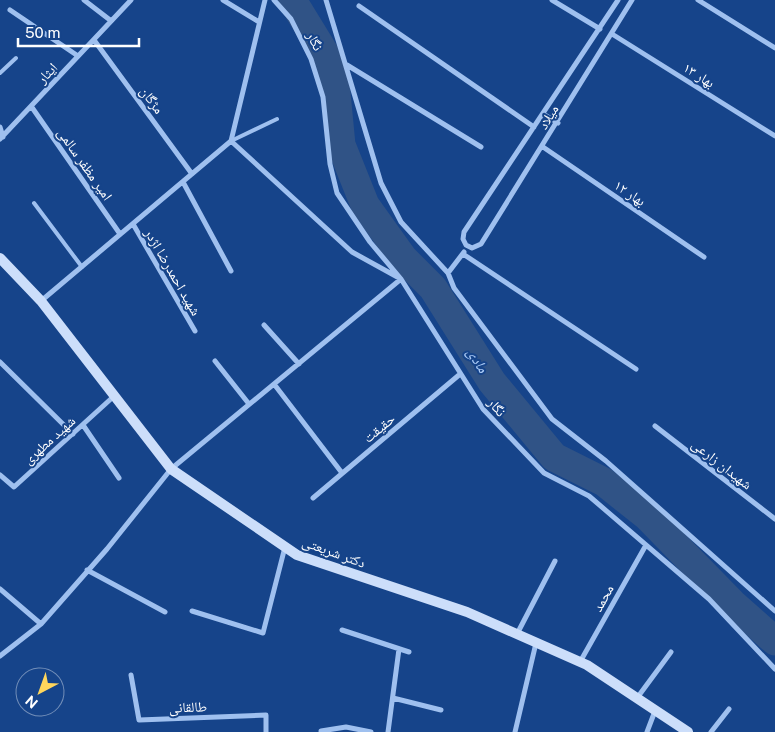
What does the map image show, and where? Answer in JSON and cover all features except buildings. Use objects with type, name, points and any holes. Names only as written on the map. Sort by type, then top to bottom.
[{"type":"street","points":[[84,0],[110,20]]},
{"type":"street","name":"ایثار","points":[[1,138],[94,40],[110,20],[131,0]]},
{"type":"street","points":[[223,0],[259,22]]},
{"type":"street","points":[[41,301],[232,141],[265,0]]},
{"type":"street","name":"نگار","points":[[274,0],[291,19],[311,58],[323,97],[330,164],[337,193],[370,242],[401,279],[459,375],[483,409],[544,473],[589,496],[709,599],[748,643],[775,669]]},
{"type":"street","points":[[326,0],[381,183],[400,222],[448,273],[454,288],[552,418],[606,461],[775,611]]},
{"type":"street","points":[[552,0],[600,29]]},
{"type":"street","name":"میلاد","points":[[618,0],[464,232],[464,242],[468,246],[475,247],[481,244],[558,123],[632,0]]},
{"type":"street","points":[[698,0],[775,48]]},
{"type":"street","name":"میلاد","points":[[359,6],[534,127]]},
{"type":"street","points":[[10,10],[78,56]]},
{"type":"street","name":"بهار ۱۳","points":[[612,34],[775,136]]},
{"type":"street","name":"مژگان","points":[[94,40],[192,174]]},
{"type":"street","points":[[346,65],[481,147]]},
{"type":"street","name":"امیر مظفر سالمی","points":[[31,106],[120,234]]},
{"type":"street","points":[[543,114],[558,123]]},
{"type":"street","points":[[0,127],[1,138]]},
{"type":"street","points":[[0,656],[40,624],[171,469],[401,279],[352,252],[232,141]]},
{"type":"street","name":"بهار ۱۲","points":[[543,147],[704,257]]},
{"type":"street","points":[[183,182],[232,271]]},
{"type":"street","name":"شهید احمدرضا اژدر","points":[[133,224],[195,331]]},
{"type":"street","points":[[448,273],[468,246]]},
{"type":"street","points":[[463,254],[636,369]]},
{"type":"street","name":"دکتر شریعتی","points":[[0,258],[41,301],[113,397],[171,469],[297,555],[467,612],[536,642],[580,662],[688,732]]},
{"type":"street","points":[[264,325],[298,364]]},
{"type":"street","points":[[215,361],[250,404]]},
{"type":"street","points":[[0,362],[73,434]]},
{"type":"street","name":"حقیقت","points":[[312,498],[459,375]]},
{"type":"street","points":[[274,384],[342,473]]},
{"type":"street","name":"شهید مطهری","points":[[0,475],[14,487],[113,397]]},
{"type":"street","points":[[83,425],[119,478]]},
{"type":"street","name":"شهیدان زارعی","points":[[655,426],[775,519]]},
{"type":"street","name":"محمد","points":[[580,662],[646,545]]},
{"type":"street","points":[[192,611],[262,633],[285,547]]},
{"type":"street","points":[[517,634],[555,561]]},
{"type":"street","points":[[87,570],[165,612]]},
{"type":"street","points":[[0,588],[40,624]]},
{"type":"street","points":[[342,630],[409,652]]},
{"type":"street","points":[[515,732],[536,642]]},
{"type":"street","points":[[388,732],[399,649]]},
{"type":"street","points":[[636,698],[670,652]]},
{"type":"street","name":"طالقانی","points":[[132,675],[139,720],[266,715],[266,732]]},
{"type":"street","points":[[393,698],[441,710]]},
{"type":"street","points":[[711,732],[729,709]]},
{"type":"street","points":[[647,732],[655,710]]},
{"type":"street","points":[[320,731],[346,727],[371,732]]},
{"type":"lane","points":[[0,73],[16,58]]},
{"type":"lane","points":[[232,141],[277,119]]},
{"type":"lane","points":[[34,203],[82,267]]},
{"type":"waterway","name":"مادی","points":[[292,0],[324,52],[335,83],[341,145],[365,205],[403,258],[433,288],[492,382],[554,457],[604,482],[648,517],[732,603],[775,641]]}]
